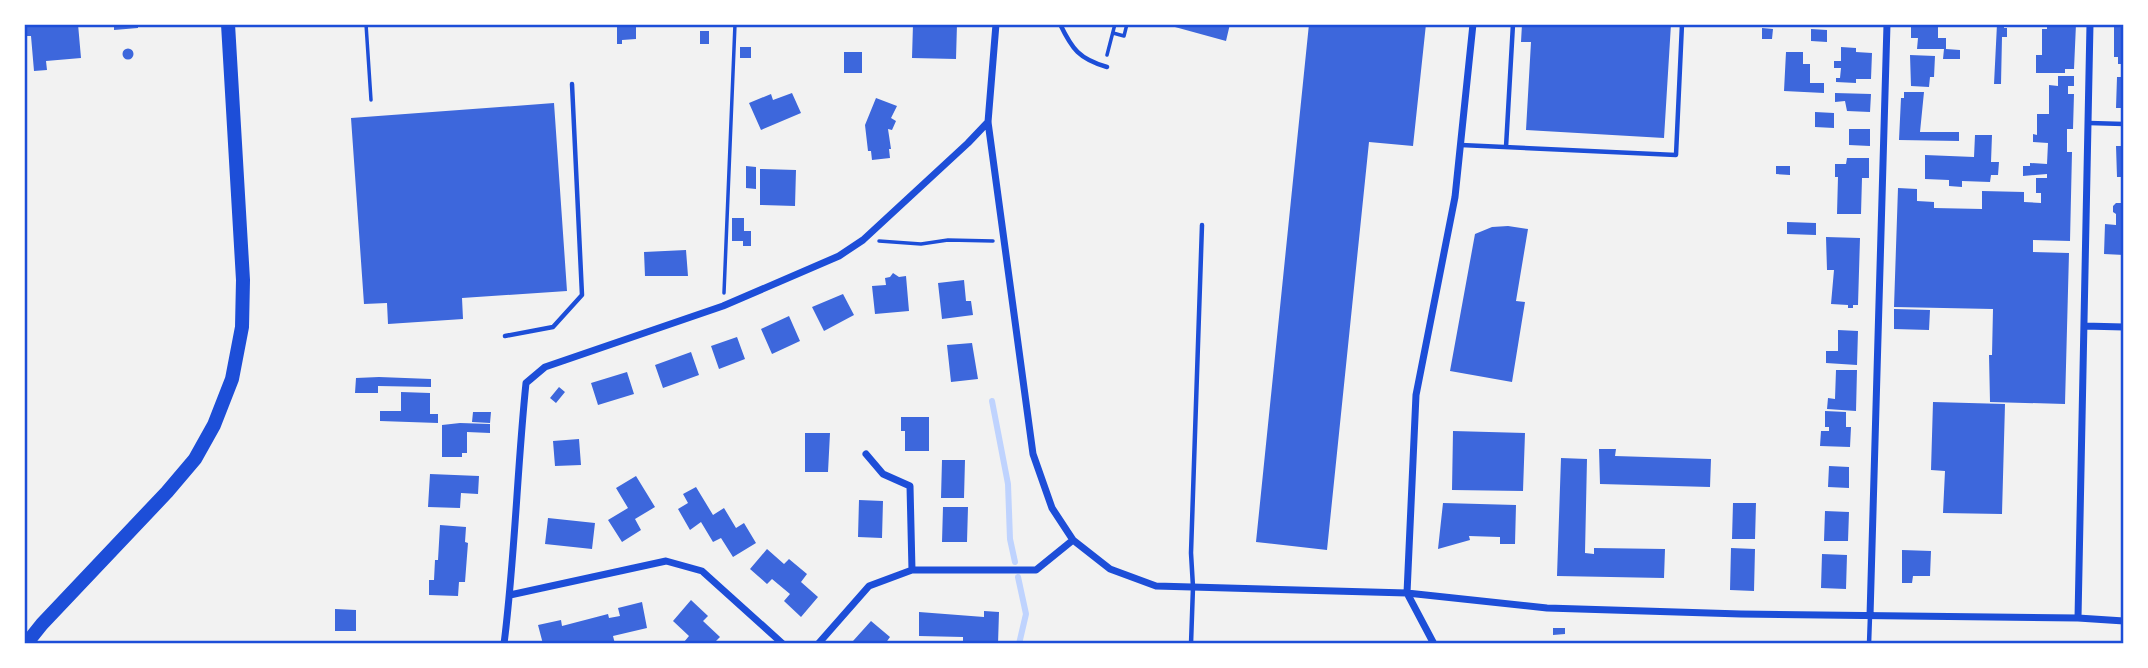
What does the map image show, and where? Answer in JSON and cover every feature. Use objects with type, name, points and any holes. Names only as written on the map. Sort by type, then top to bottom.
[{"type":"highway","points":[[26,643],[195,459],[214,425],[232,379],[242,327],[243,280],[228,24]]},
{"type":"street","points":[[996,24],[988,121],[1002,241],[1033,454],[1052,508],[1073,540],[1110,569],[1156,586],[1407,593],[1547,608],[2123,621]]},
{"type":"street","points":[[1434,643],[1407,593],[1416,395],[1455,197],[1473,24]]},
{"type":"street","points":[[1870,616],[1887,24]]},
{"type":"street","points":[[2078,618],[2091,24]]},
{"type":"street","points":[[504,643],[526,383],[545,367],[723,306],[839,256],[863,240],[968,143],[988,121]]},
{"type":"street","points":[[2084,326],[2123,327]]},
{"type":"street","points":[[866,454],[883,474],[910,486],[912,570]]},
{"type":"street","points":[[818,643],[869,586],[912,570],[1036,569],[1073,540]]},
{"type":"street","points":[[510,595],[666,561],[702,571],[783,643]]},
{"type":"lane","points":[[1060,24],[1072,49],[1092,63],[1107,67]]},
{"type":"lane","points":[[1506,147],[1513,24]]},
{"type":"lane","points":[[1460,145],[1676,155],[1682,24]]},
{"type":"lane","points":[[505,336],[553,327],[582,295],[572,85]]},
{"type":"lane","points":[[2088,123],[2123,124]]},
{"type":"lane","points":[[1191,643],[1191,553],[1202,225]]},
{"type":"lane","points":[[1869,643],[1870,616]]},
{"type":"path","points":[[366,24],[371,100]]},
{"type":"path","points":[[723,306],[735,24]]},
{"type":"path","points":[[1107,67],[1115,24]]},
{"type":"path","points":[[1113,33],[1124,36],[1127,24]]},
{"type":"path","points":[[863,240],[921,244],[948,240],[1002,241]]},
{"type":"building","points":[[24,24],[78,24],[81,58],[46,61],[47,70],[34,71],[31,36],[24,36]]},
{"type":"building","points":[[114,24],[138,24],[138,28],[114,30]]},
{"type":"building","points":[[617,24],[636,24],[636,39],[622,40],[622,44],[617,44]]},
{"type":"building","points":[[913,24],[957,24],[956,59],[912,58]]},
{"type":"building","points":[[1164,24],[1230,24],[1226,41]]},
{"type":"building","points":[[1309,24],[1426,24],[1413,146],[1369,142],[1327,550],[1256,542]]},
{"type":"building","points":[[1522,24],[1671,24],[1664,138],[1526,130],[1531,42],[1521,42]]},
{"type":"building","points":[[1911,24],[1938,24],[1938,38],[1946,38],[1946,49],[1960,50],[1960,59],[1943,59],[1944,49],[1917,49],[1918,38],[1911,38]]},
{"type":"building","points":[[1997,24],[2004,24],[2004,28],[2007,28],[2007,37],[2002,37],[2001,84],[1994,84]]},
{"type":"building","points":[[2051,24],[2076,24],[2074,69],[2065,69],[2065,73],[2036,73],[2036,55],[2042,55],[2042,29],[2047,29]]},
{"type":"building","points":[[2114,24],[2124,24],[2124,64],[2118,64],[2118,57],[2114,57]]},
{"type":"building","points":[[1762,28],[1773,29],[1772,39],[1762,39]]},
{"type":"building","points":[[1811,29],[1827,30],[1827,42],[1811,41]]},
{"type":"building","points":[[700,31],[709,31],[709,44],[700,44]]},
{"type":"building","points":[[740,47],[751,47],[751,58],[740,58]]},
{"type":"building","points":[[1841,47],[1872,53],[1871,79],[1856,79],[1856,83],[1836,82],[1836,78],[1840,78],[1841,68],[1834,68],[1834,61],[1841,61]]},
{"type":"building","points":[[128,49],[132,50],[132,58],[128,59],[124,58],[123,54],[124,50]]},
{"type":"building","points":[[844,52],[862,52],[862,73],[844,73]]},
{"type":"building","points":[[1786,52],[1803,52],[1803,64],[1810,64],[1810,83],[1824,83],[1824,93],[1784,91]]},
{"type":"building","points":[[1910,55],[1935,56],[1934,77],[1930,77],[1929,87],[1911,86]]},
{"type":"building","points":[[2058,76],[2074,76],[2074,86],[2068,86],[2068,94],[2074,94],[2073,129],[2067,129],[2067,152],[2072,152],[2070,241],[2033,240],[2033,252],[2069,253],[2065,404],[1990,402],[1989,355],[1992,355],[1993,309],[1894,307],[1898,188],[1917,189],[1917,201],[1934,202],[1934,208],[1982,209],[1982,191],[2024,192],[2024,202],[2041,203],[2041,193],[2036,193],[2036,178],[2047,178],[2047,174],[2023,176],[2023,166],[2030,166],[2030,163],[2047,164],[2048,143],[2033,142],[2033,134],[2037,135],[2037,114],[2049,114],[2049,85],[2058,86]]},
{"type":"building","points":[[2117,77],[2124,77],[2124,108],[2116,108]]},
{"type":"building","points":[[1904,92],[1924,92],[1920,132],[1959,132],[1959,141],[1899,140],[1901,98],[1904,98]]},
{"type":"building","points":[[792,93],[801,113],[761,130],[749,103],[771,94],[773,100]]},
{"type":"building","points":[[1835,93],[1871,94],[1870,112],[1847,111],[1845,101],[1835,102]]},
{"type":"building","points":[[876,98],[897,106],[891,118],[896,121],[892,130],[888,129],[890,158],[872,160],[871,151],[868,151],[865,125]]},
{"type":"building","points":[[554,103],[567,291],[462,298],[463,319],[388,324],[387,303],[364,304],[351,118]]},
{"type":"building","points":[[1815,112],[1834,113],[1834,128],[1815,127]]},
{"type":"building","points":[[1849,129],[1870,129],[1870,146],[1849,145]]},
{"type":"building","points":[[1975,135],[1992,135],[1991,162],[1999,162],[1998,175],[1991,175],[1990,182],[1962,181],[1962,187],[1949,186],[1949,180],[1925,179],[1925,155],[1974,157]]},
{"type":"building","points":[[2116,146],[2124,146],[2124,177],[2117,177]]},
{"type":"building","points":[[1847,158],[1869,158],[1869,178],[1862,178],[1861,214],[1837,214],[1838,177],[1835,177],[1835,164],[1846,164]]},
{"type":"building","points":[[746,166],[756,167],[756,189],[746,188]]},
{"type":"building","points":[[1776,166],[1790,166],[1790,175],[1776,174]]},
{"type":"building","points":[[760,169],[796,170],[795,206],[760,205]]},
{"type":"building","points":[[2116,203],[2124,203],[2124,255],[2104,254],[2105,224],[2116,225],[2113,206]]},
{"type":"building","points":[[732,218],[744,218],[744,231],[751,231],[751,246],[743,246],[743,241],[732,241]]},
{"type":"building","points":[[1787,222],[1816,223],[1816,235],[1787,234]]},
{"type":"building","points":[[1492,227],[1528,229],[1516,301],[1525,302],[1512,382],[1450,371],[1475,234]]},
{"type":"building","points":[[1826,237],[1860,238],[1858,305],[1853,305],[1853,308],[1831,304],[1834,270],[1827,270]]},
{"type":"building","points":[[686,250],[688,276],[645,276],[644,252]]},
{"type":"building","points":[[893,273],[899,277],[906,276],[909,311],[875,314],[872,286],[886,285],[885,278]]},
{"type":"building","points":[[964,280],[966,301],[971,301],[973,315],[942,319],[938,283]]},
{"type":"building","points":[[843,294],[854,315],[824,331],[812,307]]},
{"type":"building","points":[[1894,309],[1930,310],[1929,330],[1894,329]]},
{"type":"building","points":[[789,316],[800,341],[772,354],[761,329]]},
{"type":"building","points":[[1838,330],[1858,331],[1857,365],[1826,363],[1826,351],[1838,351]]},
{"type":"building","points":[[737,337],[745,359],[719,369],[711,346]]},
{"type":"building","points":[[972,343],[978,379],[951,382],[947,345]]},
{"type":"building","points":[[691,352],[699,375],[663,388],[655,365]]},
{"type":"building","points":[[1836,370],[1857,370],[1856,411],[1827,409],[1828,398],[1835,399]]},
{"type":"building","points":[[627,372],[634,394],[598,405],[591,383]]},
{"type":"building","points":[[356,378],[431,379],[431,387],[378,386],[378,393],[355,393]]},
{"type":"building","points":[[559,387],[565,392],[556,403],[550,398]]},
{"type":"building","points":[[401,392],[430,393],[430,414],[438,414],[438,423],[380,421],[380,411],[401,411]]},
{"type":"building","points":[[1933,402],[2005,404],[2002,514],[1943,513],[1945,471],[1931,470]]},
{"type":"building","points":[[1825,411],[1846,412],[1846,427],[1851,427],[1850,447],[1820,446],[1821,431],[1829,431],[1829,427],[1825,427]]},
{"type":"building","points":[[473,412],[491,412],[490,423],[472,422]]},
{"type":"building","points":[[901,417],[929,417],[929,451],[905,451],[905,431],[901,431]]},
{"type":"building","points":[[490,424],[490,433],[467,432],[467,453],[462,453],[462,457],[442,457],[442,425]]},
{"type":"building","points":[[1453,431],[1525,433],[1523,491],[1452,490]]},
{"type":"building","points":[[805,433],[830,433],[828,472],[805,472]]},
{"type":"building","points":[[579,439],[581,465],[555,466],[553,441]]},
{"type":"building","points":[[1599,449],[1616,449],[1615,456],[1711,459],[1710,487],[1600,484]]},
{"type":"building","points":[[1561,458],[1587,459],[1585,553],[1594,554],[1594,548],[1665,549],[1664,578],[1557,576]]},
{"type":"building","points":[[942,460],[965,460],[964,498],[941,498]]},
{"type":"building","points":[[1829,466],[1849,467],[1849,488],[1828,487]]},
{"type":"building","points":[[430,474],[479,476],[478,494],[461,493],[460,508],[428,507]]},
{"type":"building","points":[[636,476],[655,507],[635,519],[641,530],[622,542],[608,520],[628,508],[616,488]]},
{"type":"building","points":[[696,487],[713,515],[724,508],[736,528],[744,523],[756,543],[733,557],[721,538],[713,542],[701,522],[690,530],[678,509],[688,503],[683,494]]},
{"type":"building","points":[[859,500],[883,501],[882,538],[858,537]]},
{"type":"building","points":[[1443,503],[1516,505],[1515,544],[1500,544],[1500,537],[1469,536],[1470,540],[1438,549]]},
{"type":"building","points":[[1733,503],[1756,503],[1755,539],[1732,539]]},
{"type":"building","points":[[943,507],[968,507],[967,542],[942,542]]},
{"type":"building","points":[[1825,511],[1849,512],[1848,541],[1824,541]]},
{"type":"building","points":[[548,518],[595,523],[592,549],[545,544]]},
{"type":"building","points":[[440,525],[466,527],[465,542],[468,543],[465,582],[459,582],[458,596],[429,595],[429,580],[434,580],[435,560],[438,560]]},
{"type":"building","points":[[1731,548],[1755,549],[1754,591],[1730,590]]},
{"type":"building","points":[[767,549],[784,564],[789,559],[807,574],[801,582],[818,597],[801,617],[784,601],[790,594],[772,579],[767,584],[750,569]]},
{"type":"building","points":[[1902,550],[1931,551],[1930,576],[1913,576],[1912,583],[1902,583]]},
{"type":"building","points":[[1822,554],[1847,555],[1846,589],[1821,588]]},
{"type":"building","points":[[691,600],[708,616],[703,621],[720,637],[716,641],[719,644],[684,642],[689,636],[673,621]]},
{"type":"building","points":[[642,602],[647,628],[613,636],[615,644],[543,644],[538,625],[561,620],[562,626],[608,614],[609,618],[620,616],[618,608]]},
{"type":"building","points":[[335,609],[356,610],[356,631],[335,631]]},
{"type":"building","points":[[984,611],[999,612],[998,644],[963,644],[963,637],[919,636],[919,612],[984,617]]},
{"type":"building","points":[[871,621],[890,637],[885,644],[856,644],[853,641]]},
{"type":"building","points":[[1553,628],[1565,628],[1565,634],[1553,635]]},
{"type":"waterway","points":[[992,401],[1008,484],[1010,539],[1015,562]]},
{"type":"waterway","points":[[1018,577],[1026,614],[1019,644]]}]
